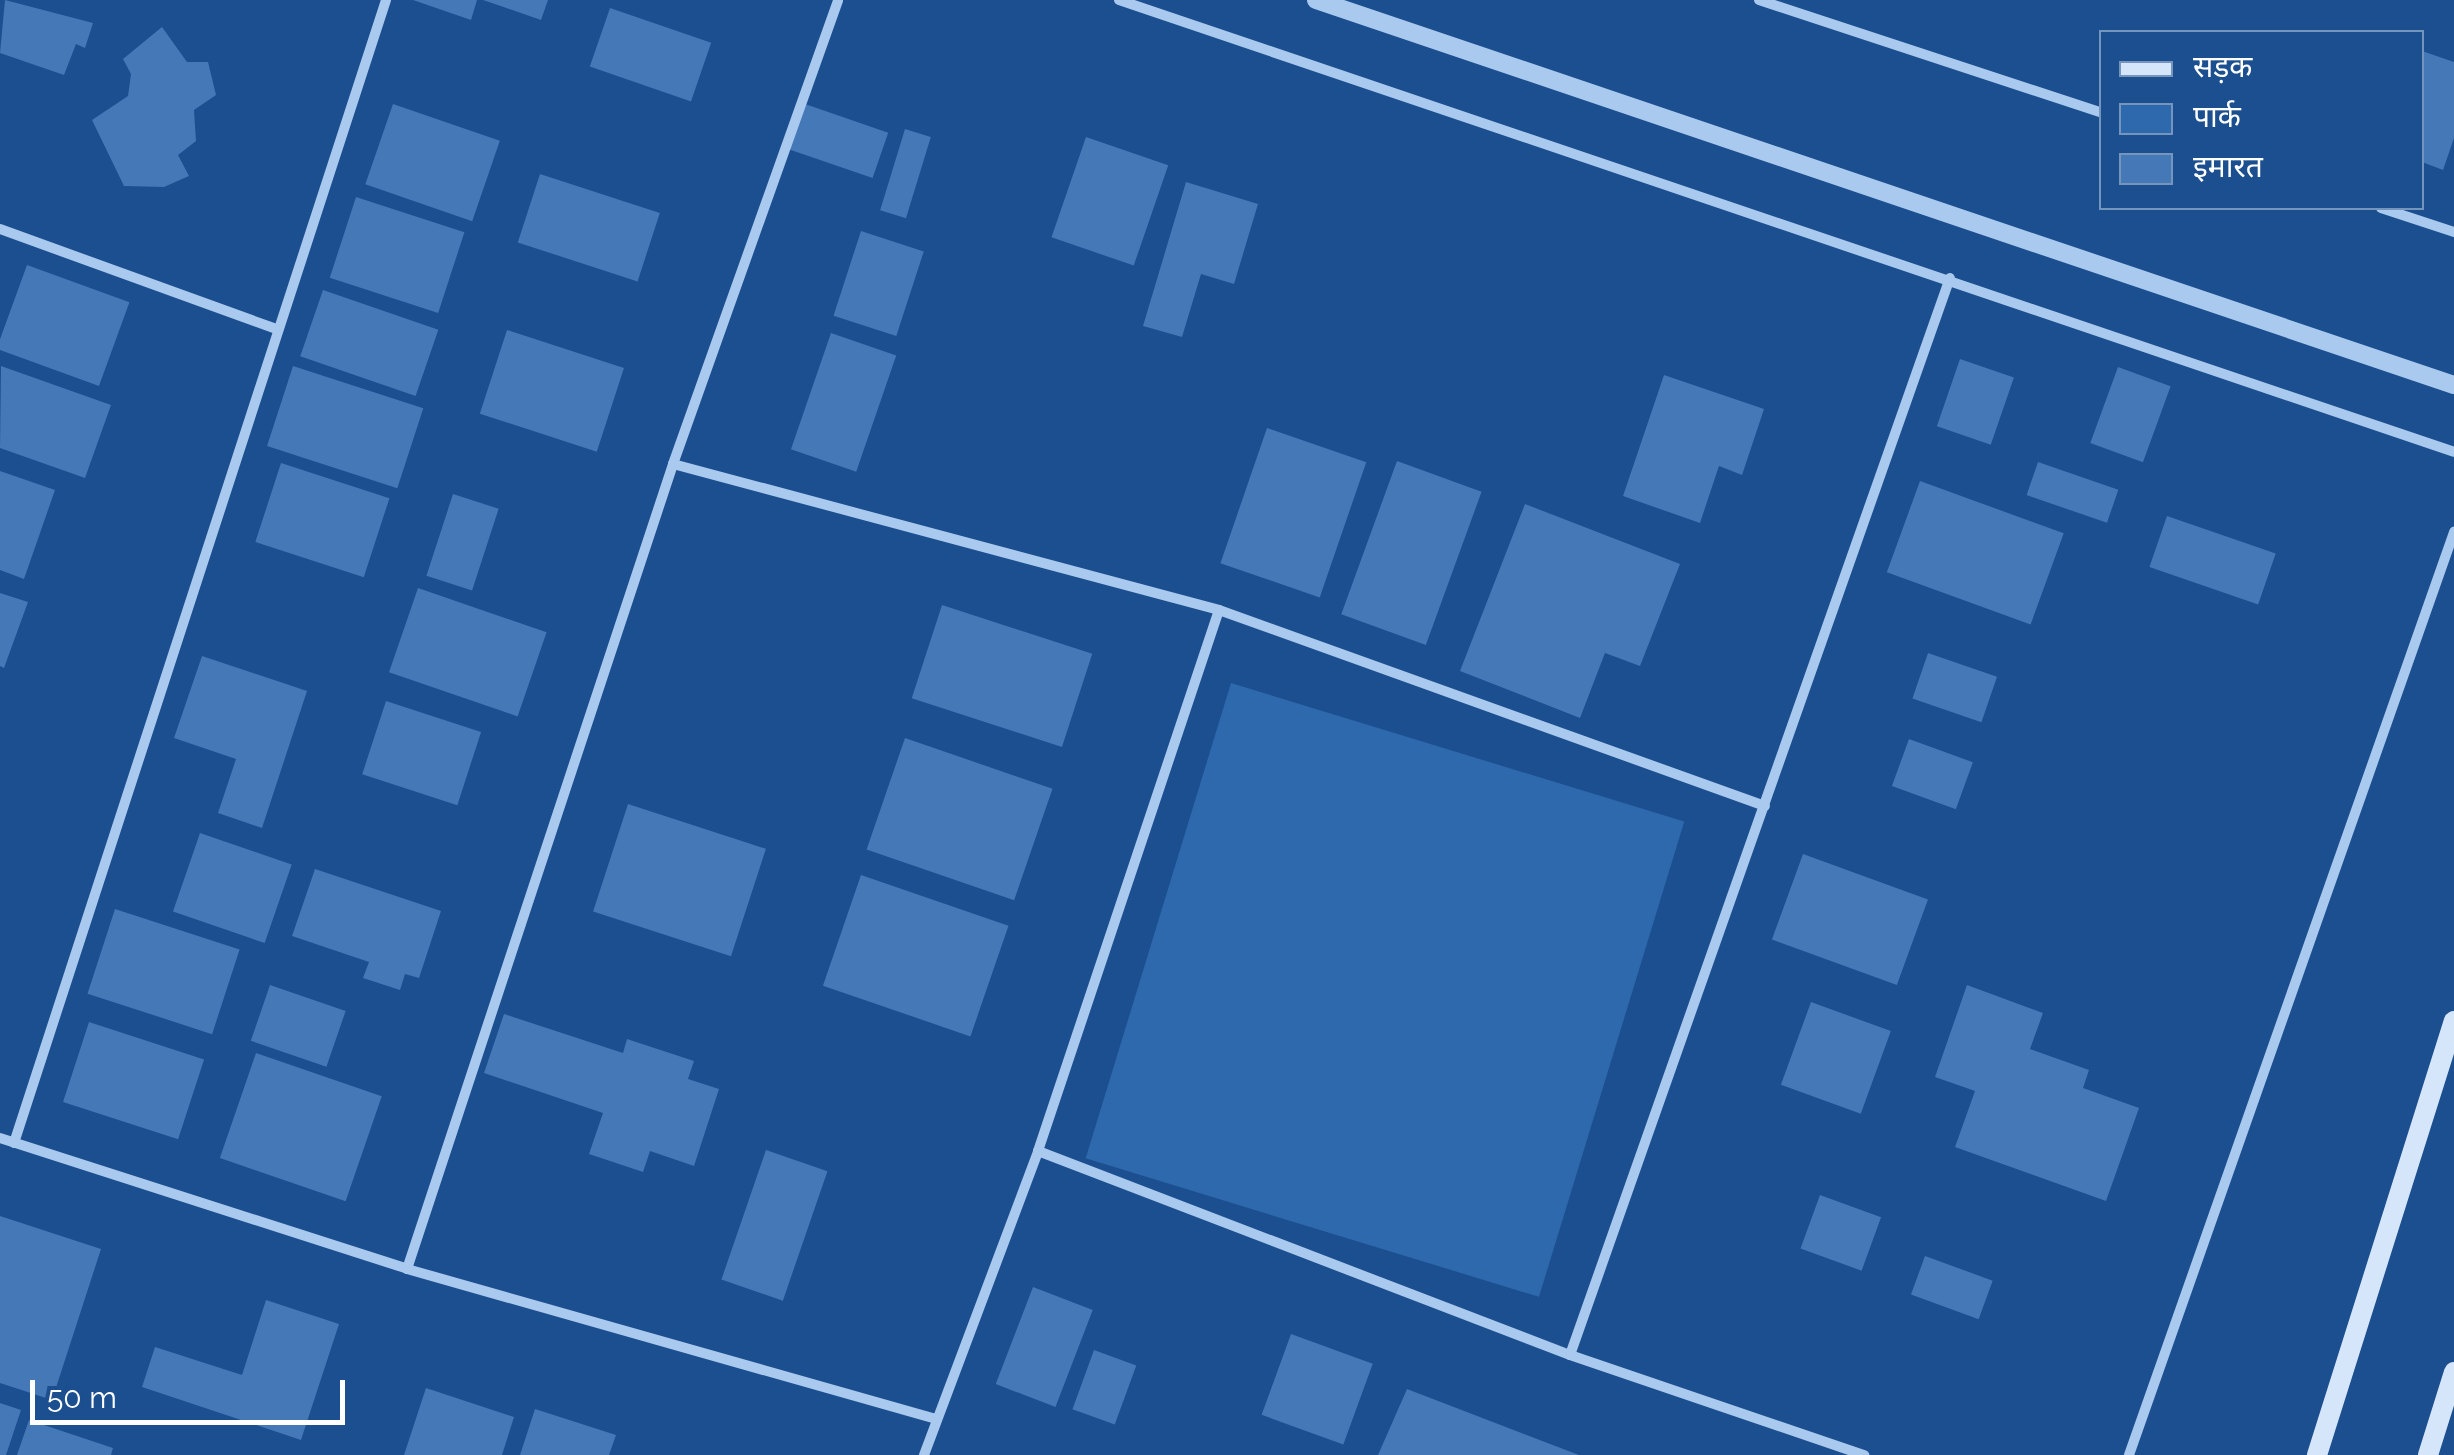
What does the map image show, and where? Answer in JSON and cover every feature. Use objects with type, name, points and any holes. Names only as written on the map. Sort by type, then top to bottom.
[{"type":"main road","points":[[2316,1455],[2454,1021]]},
{"type":"main road","points":[[2428,1455],[2454,1372]]},
{"type":"street","points":[[14,1143],[386,0]]},
{"type":"street","points":[[407,1269],[673,464],[838,0]]},
{"type":"street","points":[[1120,0],[1950,278],[2454,452]]},
{"type":"street","points":[[1316,0],[2454,384]]},
{"type":"street","points":[[1759,0],[2099,112]]},
{"type":"street","points":[[2387,210],[2454,232]]},
{"type":"street","points":[[0,230],[276,329]]},
{"type":"street","points":[[1570,1355],[1950,278]]},
{"type":"street","points":[[673,464],[1219,610],[1765,806]]},
{"type":"street","points":[[2130,1455],[2454,532]]},
{"type":"street","points":[[924,1455],[1038,1151],[1219,610]]},
{"type":"street","points":[[0,1138],[407,1269],[936,1419]]},
{"type":"street","points":[[1038,1151],[1570,1355],[1864,1455]]},
{"type":"green space","points":[[1231,683],[1684,822],[1539,1297],[1086,1158]]},
{"type":"building","points":[[5,0],[93,23],[85,48],[76,44],[64,75],[0,53]]},
{"type":"building","points":[[413,0],[477,0],[471,20]]},
{"type":"building","points":[[483,0],[548,0],[541,20]]},
{"type":"building","points":[[610,8],[711,43],[691,101],[590,67]]},
{"type":"building","points":[[162,27],[187,62],[208,62],[216,95],[194,110],[196,141],[178,155],[189,176],[164,187],[124,186],[92,120],[128,96],[131,74],[123,59]]},
{"type":"building","points":[[2424,52],[2454,62],[2454,138],[2443,170],[2424,163]]},
{"type":"building","points":[[393,104],[500,141],[472,221],[365,184]]},
{"type":"building","points":[[805,104],[888,133],[873,178],[789,149]]},
{"type":"building","points":[[905,129],[931,137],[906,218],[880,210]]},
{"type":"building","points":[[1086,137],[1168,165],[1134,266],[1051,237]]},
{"type":"building","points":[[540,174],[660,213],[638,281],[518,242]]},
{"type":"building","points":[[1186,182],[1258,204],[1234,284],[1201,274],[1182,337],[1143,326]]},
{"type":"building","points":[[356,197],[464,232],[438,313],[330,278]]},
{"type":"building","points":[[861,231],[924,251],[896,336],[833,316]]},
{"type":"building","points":[[27,265],[129,302],[99,386],[0,350],[0,339]]},
{"type":"building","points":[[323,290],[438,330],[416,396],[300,356]]},
{"type":"building","points":[[507,330],[624,368],[597,452],[480,414]]},
{"type":"building","points":[[831,333],[896,355],[856,472],[791,449]]},
{"type":"building","points":[[1960,359],[2014,378],[1991,445],[1937,426]]},
{"type":"building","points":[[1,366],[111,405],[85,478],[0,448]]},
{"type":"building","points":[[293,366],[423,408],[397,488],[267,446]]},
{"type":"building","points":[[2118,367],[2171,386],[2143,462],[2090,443]]},
{"type":"building","points":[[1664,375],[1764,409],[1742,475],[1719,466],[1700,523],[1623,496]]},
{"type":"building","points":[[1267,428],[1366,462],[1320,597],[1220,563]]},
{"type":"building","points":[[1397,461],[1482,492],[1426,645],[1341,614]]},
{"type":"building","points":[[2038,462],[2118,490],[2107,523],[2027,495]]},
{"type":"building","points":[[281,463],[389,498],[364,577],[255,542]]},
{"type":"building","points":[[0,471],[55,490],[24,579],[0,570]]},
{"type":"building","points":[[1920,481],[2064,533],[2031,624],[1887,572]]},
{"type":"building","points":[[453,494],[499,509],[472,591],[426,576]]},
{"type":"building","points":[[1525,504],[1680,564],[1640,666],[1605,653],[1580,718],[1460,671]]},
{"type":"building","points":[[2167,516],[2276,553],[2258,604],[2149,567]]},
{"type":"building","points":[[418,588],[547,632],[518,716],[389,672]]},
{"type":"building","points":[[0,593],[28,602],[4,668],[0,666]]},
{"type":"building","points":[[942,605],[1092,654],[1062,747],[912,698]]},
{"type":"building","points":[[1928,653],[1997,677],[1981,722],[1912,698]]},
{"type":"building","points":[[202,656],[307,691],[262,828],[218,813],[236,759],[174,738]]},
{"type":"building","points":[[386,701],[481,732],[457,805],[362,774]]},
{"type":"building","points":[[905,738],[1053,789],[1014,900],[867,850]]},
{"type":"building","points":[[1909,739],[1973,762],[1956,809],[1892,786]]},
{"type":"building","points":[[628,804],[766,849],[731,956],[593,911]]},
{"type":"building","points":[[200,833],[292,865],[265,943],[173,911]]},
{"type":"building","points":[[1803,854],[1928,899],[1897,985],[1772,940]]},
{"type":"building","points":[[315,869],[441,911],[419,978],[405,974],[400,990],[363,978],[369,962],[292,936]]},
{"type":"building","points":[[861,875],[1009,926],[970,1036],[823,986]]},
{"type":"building","points":[[115,909],[240,949],[212,1034],[87,994]]},
{"type":"building","points":[[270,985],[346,1011],[326,1067],[251,1041]]},
{"type":"building","points":[[1967,985],[2043,1013],[2030,1049],[2089,1070],[2083,1088],[2139,1108],[2106,1201],[1955,1147],[1975,1091],[1935,1077]]},
{"type":"building","points":[[1811,1002],[1891,1031],[1861,1114],[1781,1085]]},
{"type":"building","points":[[504,1014],[623,1053],[627,1039],[694,1061],[688,1079],[719,1089],[694,1166],[650,1151],[643,1172],[589,1154],[603,1113],[484,1073]]},
{"type":"building","points":[[89,1022],[204,1059],[178,1139],[63,1102]]},
{"type":"building","points":[[256,1053],[382,1096],[346,1201],[220,1158]]},
{"type":"building","points":[[766,1150],[827,1171],[783,1301],[721,1280]]},
{"type":"building","points":[[1820,1195],[1881,1217],[1862,1271],[1801,1249]]},
{"type":"building","points":[[0,1216],[101,1249],[52,1400],[0,1383]]},
{"type":"building","points":[[1925,1256],[1993,1281],[1979,1319],[1911,1295]]},
{"type":"building","points":[[1033,1287],[1093,1310],[1055,1407],[996,1384]]},
{"type":"building","points":[[266,1300],[339,1324],[301,1440],[142,1387],[155,1347],[242,1375]]},
{"type":"building","points":[[1291,1334],[1373,1364],[1343,1445],[1262,1415]]},
{"type":"building","points":[[1094,1350],[1136,1365],[1115,1425],[1072,1409]]},
{"type":"building","points":[[426,1388],[514,1417],[502,1455],[404,1455]]},
{"type":"building","points":[[1407,1389],[1579,1455],[1378,1455]]},
{"type":"building","points":[[0,1403],[21,1410],[6,1455],[0,1455]]},
{"type":"building","points":[[535,1409],[616,1435],[609,1455],[520,1455]]},
{"type":"building","points":[[29,1420],[113,1448],[111,1455],[17,1455]]}]
